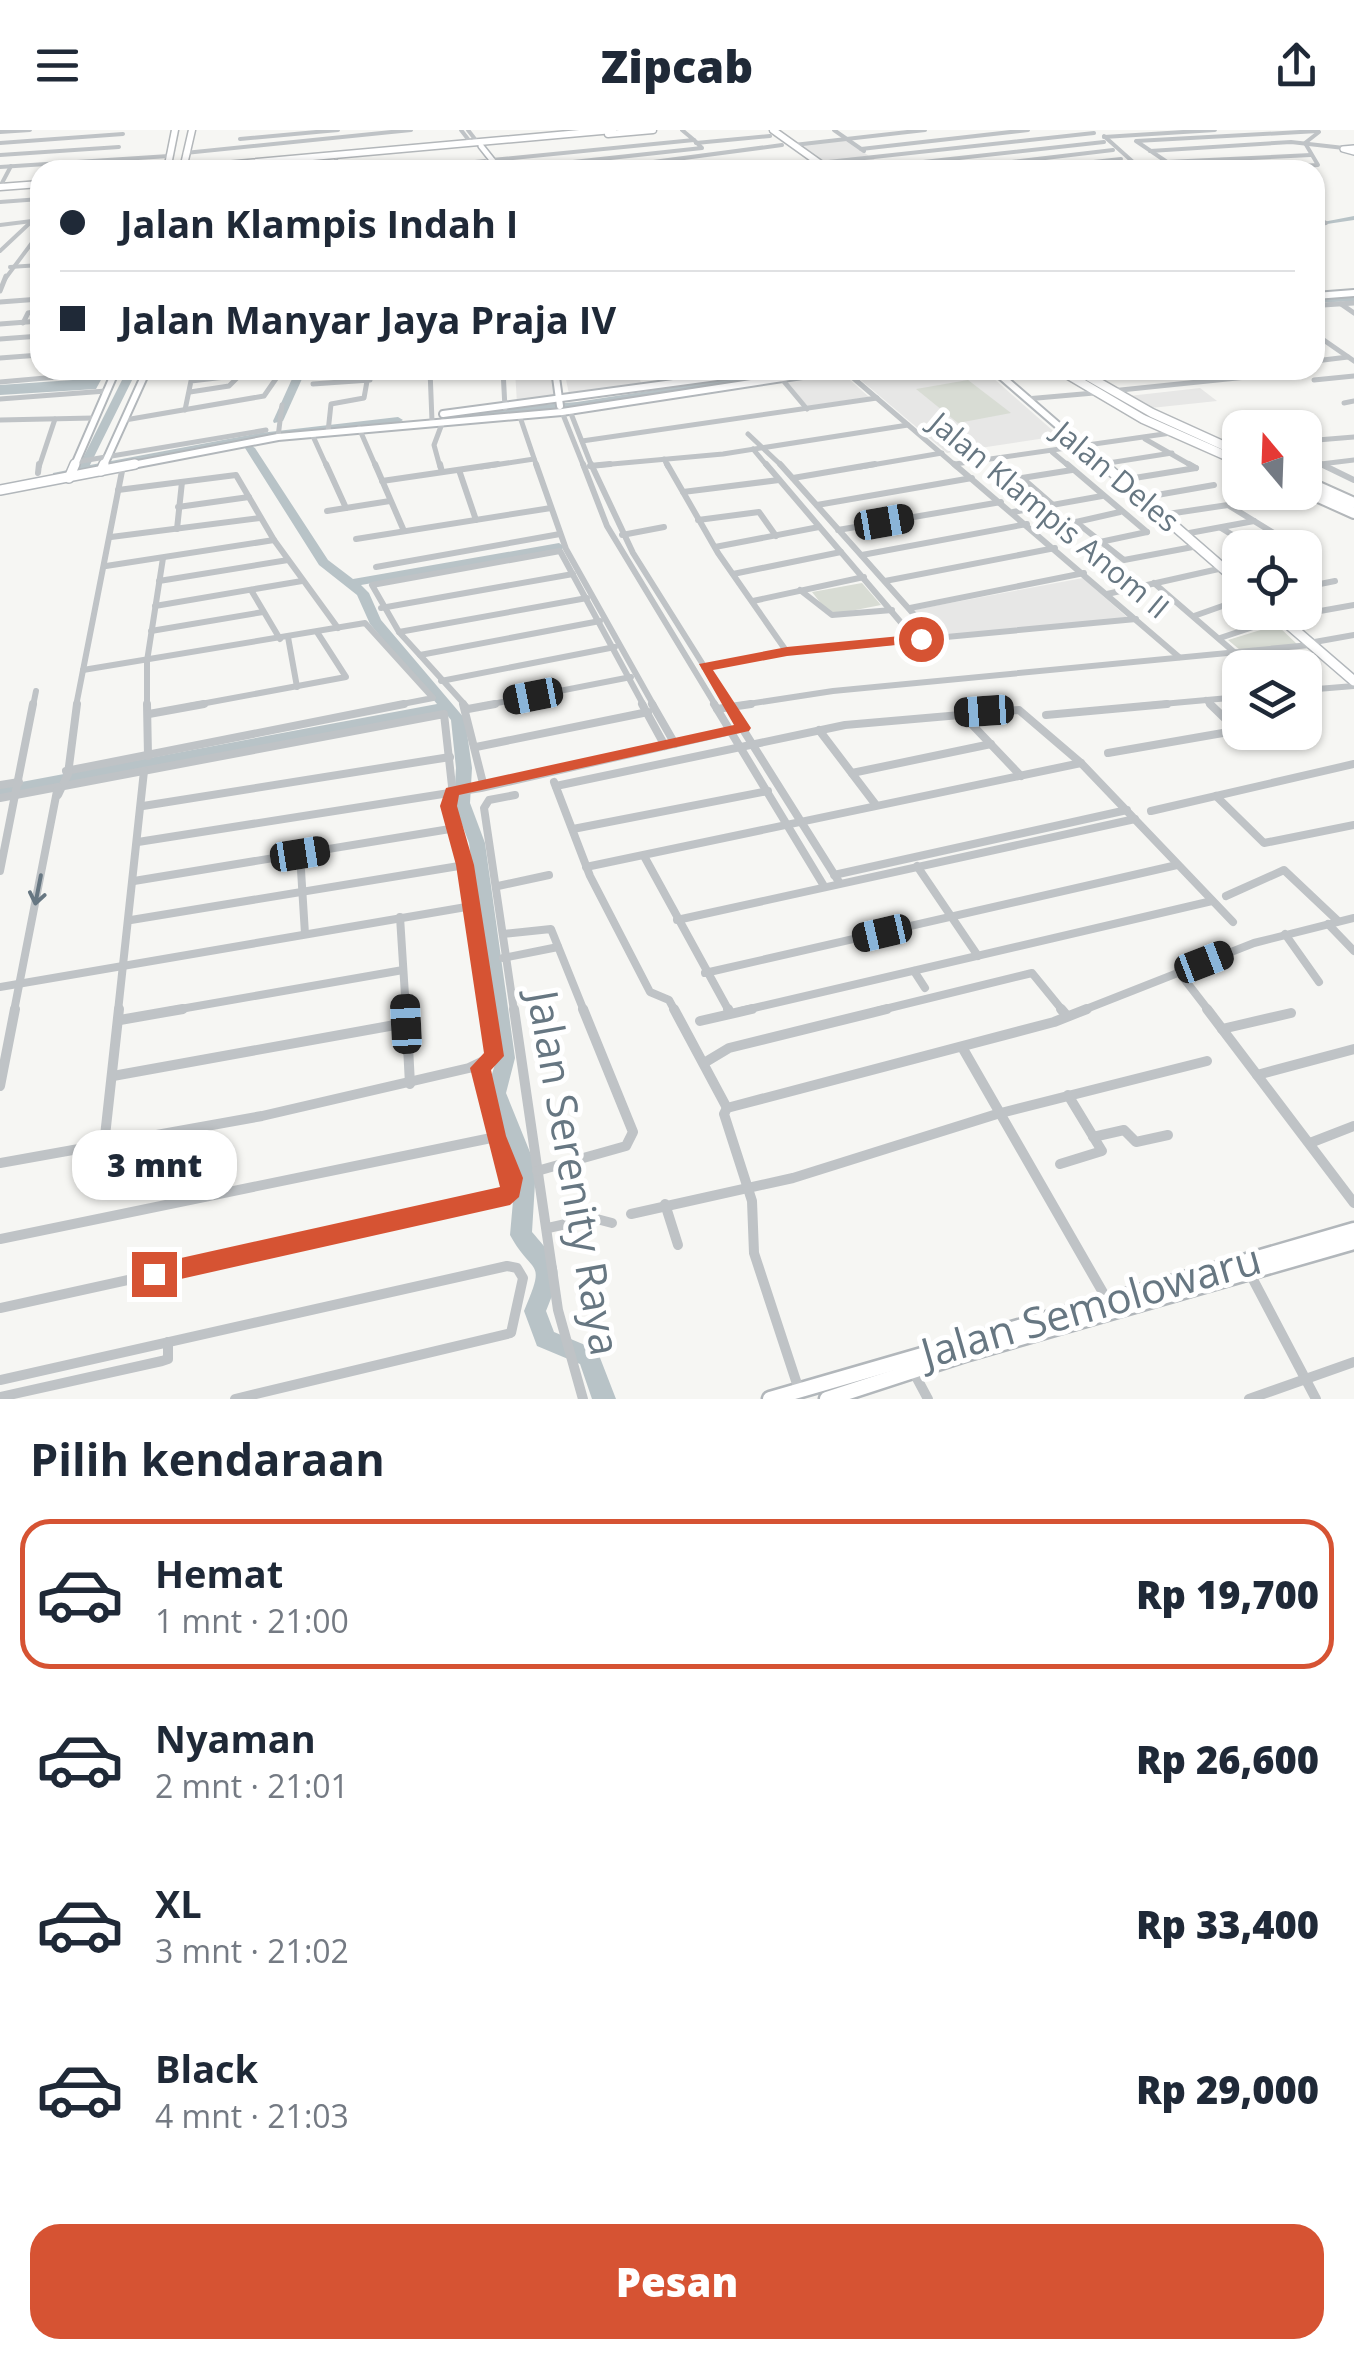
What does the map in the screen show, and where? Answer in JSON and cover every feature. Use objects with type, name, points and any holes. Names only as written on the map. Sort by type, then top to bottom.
[{"type":"main road","points":[[168,160],[175,130]]},
{"type":"main road","points":[[184,160],[192,130]]},
{"type":"main road","points":[[297,160],[653,130]]},
{"type":"main road","points":[[762,133],[772,133],[809,160]]},
{"type":"main road","points":[[309,160],[335,157]]},
{"type":"main road","points":[[3,184],[30,183]]},
{"type":"main road","points":[[1075,380],[1171,433],[1222,452]]},
{"type":"main road","points":[[1094,380],[1222,450]]},
{"type":"main road","points":[[1322,488],[1354,503]]},
{"type":"main road","points":[[1322,498],[1354,513]]},
{"type":"street","points":[[0,132],[30,130]]},
{"type":"street","points":[[238,148],[242,130]]},
{"type":"street","points":[[240,139],[338,130]]},
{"type":"street","points":[[460,130],[489,160],[762,133],[772,146]]},
{"type":"street","points":[[468,130],[478,147]]},
{"type":"street","points":[[591,160],[702,148],[682,130]]},
{"type":"street","points":[[834,130],[878,160]]},
{"type":"street","points":[[678,160],[902,130]]},
{"type":"street","points":[[846,137],[925,130]]},
{"type":"street","points":[[983,130],[1037,160],[1113,150]]},
{"type":"street","points":[[861,149],[1028,130]]},
{"type":"street","points":[[941,160],[1104,139],[1216,130]]},
{"type":"street","points":[[848,160],[1094,131],[1129,160]]},
{"type":"street","points":[[0,143],[124,132],[116,159]]},
{"type":"street","points":[[185,153],[411,132]]},
{"type":"street","points":[[1164,160],[1136,141],[1319,132],[1305,145]]},
{"type":"street","points":[[1201,138],[1235,159]]},
{"type":"street","points":[[1103,160],[1121,158],[1104,139]]},
{"type":"street","points":[[328,141],[336,160]]},
{"type":"street","points":[[706,157],[788,145]]},
{"type":"street","points":[[1305,145],[1315,160]]},
{"type":"street","points":[[1152,152],[1305,145],[1350,150]]},
{"type":"street","points":[[0,155],[119,147]]},
{"type":"street","points":[[1219,160],[1312,155]]},
{"type":"street","points":[[101,160],[168,156]]},
{"type":"street","points":[[0,167],[30,165]]},
{"type":"street","points":[[3,184],[10,166]]},
{"type":"street","points":[[0,202],[30,200]]},
{"type":"street","points":[[0,225],[30,221]]},
{"type":"street","points":[[0,251],[30,223]]},
{"type":"street","points":[[0,292],[10,267],[30,244]]},
{"type":"street","points":[[10,267],[30,266]]},
{"type":"street","points":[[1327,295],[1354,293]]},
{"type":"street","points":[[0,302],[30,300]]},
{"type":"street","points":[[1325,302],[1354,303]]},
{"type":"street","points":[[1341,304],[1354,312]]},
{"type":"street","points":[[23,323],[30,313]]},
{"type":"street","points":[[0,324],[30,322]]},
{"type":"street","points":[[0,339],[30,337]]},
{"type":"street","points":[[1325,341],[1351,359]]},
{"type":"street","points":[[0,358],[30,356]]},
{"type":"street","points":[[1325,360],[1351,359]]},
{"type":"street","points":[[1325,379],[1354,376]]},
{"type":"street","points":[[0,382],[30,379]]},
{"type":"street","points":[[74,468],[113,380]]},
{"type":"street","points":[[103,463],[143,380]]},
{"type":"street","points":[[184,410],[192,381],[198,380]]},
{"type":"street","points":[[190,392],[229,386],[235,380]]},
{"type":"street","points":[[125,420],[264,396],[275,380]]},
{"type":"street","points":[[313,384],[370,380],[364,398],[333,402]]},
{"type":"street","points":[[432,380],[438,418],[434,445],[442,472]]},
{"type":"street","points":[[504,380],[505,408]]},
{"type":"street","points":[[560,380],[565,409],[623,534],[836,879]]},
{"type":"street","points":[[652,392],[691,380]]},
{"type":"street","points":[[438,418],[520,416],[652,392],[763,380]]},
{"type":"street","points":[[783,380],[807,409]]},
{"type":"street","name":"Jalan Klampis Anom II","points":[[855,380],[1179,658]]},
{"type":"street","name":"Jalan Deles","points":[[1005,380],[1222,567]]},
{"type":"street","points":[[1111,391],[1218,380]]},
{"type":"street","points":[[328,430],[332,388],[355,385]]},
{"type":"street","points":[[0,398],[106,391]]},
{"type":"street","points":[[1026,399],[1094,393]]},
{"type":"street","points":[[582,441],[876,398]]},
{"type":"street","points":[[1344,403],[1354,402]]},
{"type":"street","points":[[277,433],[282,405]]},
{"type":"street","points":[[74,468],[103,463],[123,466],[251,442],[277,433],[312,434],[505,408],[565,409]]},
{"type":"street","points":[[565,409],[582,441],[612,536],[716,709],[742,745],[822,883]]},
{"type":"street","points":[[520,416],[560,534],[670,745]]},
{"type":"street","points":[[38,472],[42,448],[55,418]]},
{"type":"street","points":[[1,425],[93,418]]},
{"type":"street","points":[[589,466],[766,448],[908,425]]},
{"type":"street","points":[[359,428],[404,532]]},
{"type":"street","points":[[0,490],[74,468],[266,430]]},
{"type":"street","points":[[955,464],[1171,433]]},
{"type":"street","points":[[312,434],[346,508]]},
{"type":"street","points":[[748,434],[779,480],[823,531],[892,610],[925,638]]},
{"type":"street","points":[[1322,440],[1354,437]]},
{"type":"street","points":[[1119,480],[1196,468],[1145,438]]},
{"type":"street","points":[[766,448],[910,608],[925,638]]},
{"type":"street","points":[[1052,452],[1147,532],[1100,542]]},
{"type":"street","points":[[1100,464],[1172,452]]},
{"type":"street","points":[[793,478],[942,453]]},
{"type":"street","points":[[382,481],[534,459]]},
{"type":"street","points":[[664,460],[715,548],[787,652]]},
{"type":"street","points":[[1354,460],[1321,465],[1354,480]]},
{"type":"street","points":[[0,1086],[64,779],[123,466]]},
{"type":"street","points":[[459,470],[476,520]]},
{"type":"street","points":[[1053,504],[1022,478],[1072,470]]},
{"type":"street","points":[[118,490],[234,474],[274,540],[338,628]]},
{"type":"street","points":[[817,505],[972,478]]},
{"type":"street","points":[[683,492],[779,480]]},
{"type":"street","points":[[177,529],[182,482]]},
{"type":"street","points":[[1140,498],[1214,485]]},
{"type":"street","points":[[1013,512],[1102,496]]},
{"type":"street","points":[[178,507],[250,497]]},
{"type":"street","points":[[751,500],[776,536]]},
{"type":"street","points":[[327,511],[390,502]]},
{"type":"street","points":[[715,548],[1001,502]]},
{"type":"street","points":[[1161,516],[1230,506],[1269,530]]},
{"type":"street","points":[[356,539],[550,508]]},
{"type":"street","points":[[698,520],[759,512]]},
{"type":"street","points":[[1121,512],[1076,522],[1130,560],[1198,546]]},
{"type":"street","points":[[111,538],[260,518]]},
{"type":"street","points":[[1184,534],[1254,521]]},
{"type":"street","points":[[862,555],[1027,524]]},
{"type":"street","points":[[612,536],[664,527]]},
{"type":"street","points":[[146,547],[147,534]]},
{"type":"street","points":[[376,567],[560,534]]},
{"type":"street","points":[[106,566],[274,540]]},
{"type":"street","points":[[885,581],[1055,548]]},
{"type":"street","points":[[479,788],[468,709],[399,632],[381,608],[372,585],[560,552],[670,745]]},
{"type":"street","points":[[733,574],[842,552]]},
{"type":"street","points":[[148,756],[146,661],[163,558]]},
{"type":"street","points":[[159,581],[288,560]]},
{"type":"street","points":[[1107,594],[1222,568]]},
{"type":"street","points":[[910,608],[1084,573]]},
{"type":"street","points":[[381,608],[573,574]]},
{"type":"street","points":[[753,601],[864,577]]},
{"type":"street","points":[[155,606],[302,581]]},
{"type":"street","points":[[1322,584],[1336,581]]},
{"type":"street","points":[[1154,583],[1232,650]]},
{"type":"street","points":[[251,590],[284,638],[297,687]]},
{"type":"street","points":[[800,590],[818,610],[831,616],[892,610]]},
{"type":"street","points":[[399,632],[587,598]]},
{"type":"street","points":[[1322,610],[1354,605]]},
{"type":"street","points":[[1194,616],[1222,606]]},
{"type":"street","points":[[151,630],[263,612]]},
{"type":"street","points":[[693,669],[787,652],[1136,619]]},
{"type":"street","points":[[420,655],[600,620]]},
{"type":"street","points":[[0,798],[18,788],[148,756],[433,698],[365,622],[83,670]]},
{"type":"street","points":[[1220,638],[1241,630]]},
{"type":"street","points":[[1293,630],[1354,673]]},
{"type":"street","points":[[149,714],[347,674],[317,632]]},
{"type":"street","points":[[1251,650],[1354,637]]},
{"type":"street","points":[[1311,643],[1354,684]]},
{"type":"street","points":[[441,680],[615,647]]},
{"type":"street","points":[[716,709],[850,689],[1222,653]]},
{"type":"street","points":[[468,709],[631,677]]},
{"type":"street","points":[[1322,688],[1354,684]]},
{"type":"street","points":[[0,871],[36,692]]},
{"type":"street","points":[[1046,715],[1222,699]]},
{"type":"street","points":[[1206,700],[1222,715]]},
{"type":"street","points":[[556,786],[820,730],[961,712],[1023,711],[1081,763],[1233,922]]},
{"type":"street","points":[[476,747],[648,712]]},
{"type":"street","points":[[961,712],[1021,776]]},
{"type":"street","points":[[0,1163],[410,1084],[484,1066],[494,1056],[465,865],[449,806],[456,791],[445,716],[144,771],[64,779]]},
{"type":"street","points":[[138,842],[479,788],[744,728]]},
{"type":"street","points":[[820,730],[876,806]]},
{"type":"street","points":[[1108,753],[1222,733]]},
{"type":"street","points":[[852,773],[991,744]]},
{"type":"street","points":[[143,806],[450,756]]},
{"type":"street","points":[[586,868],[1081,763]]},
{"type":"street","points":[[1151,811],[1354,764]]},
{"type":"street","points":[[104,1145],[127,965],[144,771]]},
{"type":"street","points":[[550,774],[586,868],[650,992],[669,1000],[726,1111],[748,1188],[754,1254],[800,1393]]},
{"type":"street","points":[[0,785],[18,788]]},
{"type":"street","points":[[573,829],[768,791]]},
{"type":"street","name":"Jalan Serenity Raya","points":[[515,795],[489,800],[484,808],[498,886],[503,958],[558,1310],[583,1399]]},
{"type":"street","points":[[1216,796],[1264,844],[1354,825]]},
{"type":"street","points":[[915,862],[1127,810]]},
{"type":"street","points":[[677,920],[836,879],[1135,819]]},
{"type":"street","points":[[134,881],[456,828]]},
{"type":"street","points":[[300,854],[305,934]]},
{"type":"street","points":[[644,856],[705,974],[730,1013]]},
{"type":"street","points":[[915,862],[978,956]]},
{"type":"street","points":[[131,920],[465,865]]},
{"type":"street","points":[[705,974],[1177,865]]},
{"type":"street","points":[[1226,896],[1286,870],[1354,952]]},
{"type":"street","points":[[498,886],[549,875]]},
{"type":"street","points":[[700,1020],[1212,901]]},
{"type":"street","points":[[0,987],[472,906]]},
{"type":"street","points":[[400,918],[410,1084]]},
{"type":"street","points":[[726,1111],[1067,1016],[1178,971],[1285,934],[1354,918]]},
{"type":"street","points":[[503,934],[547,926],[632,1140],[536,1171]]},
{"type":"street","points":[[1285,934],[1319,982]]},
{"type":"street","points":[[503,958],[558,947]]},
{"type":"street","points":[[120,1020],[403,970]]},
{"type":"street","points":[[914,971],[925,988]]},
{"type":"street","points":[[1178,971],[1354,1204]]},
{"type":"street","points":[[704,1063],[728,1048],[1032,974],[1067,1016]]},
{"type":"street","points":[[1222,1028],[1291,1014]]},
{"type":"street","points":[[113,1076],[406,1024]]},
{"type":"street","points":[[962,1048],[1109,1303]]},
{"type":"street","points":[[1258,1076],[1354,1050]]},
{"type":"street","points":[[631,1214],[748,1188],[998,1114],[1207,1062]]},
{"type":"street","points":[[0,1308],[502,1198],[511,1191],[512,1178],[496,1136],[484,1066]]},
{"type":"street","points":[[1060,1164],[1101,1152],[1068,1096]]},
{"type":"street","points":[[1310,1143],[1354,1126]]},
{"type":"street","points":[[1093,1137],[1124,1130],[1136,1142],[1168,1135]]},
{"type":"street","points":[[0,1240],[496,1136]]},
{"type":"street","points":[[665,1204],[678,1246]]},
{"type":"street","points":[[548,1228],[593,1218],[612,1223]]},
{"type":"street","name":"Jalan Semolowaru","points":[[770,1399],[1247,1268],[1354,1230]]},
{"type":"street","name":"Jalan Semolowaru","points":[[827,1399],[913,1371],[966,1347],[1109,1303],[1354,1242]]},
{"type":"street","points":[[0,1380],[507,1266],[518,1268],[522,1278],[511,1333],[235,1399]]},
{"type":"street","points":[[1247,1268],[1316,1399]]},
{"type":"street","points":[[0,1397],[162,1361],[168,1359],[168,1342]]},
{"type":"street","points":[[1249,1399],[1354,1362]]},
{"type":"street","points":[[913,1371],[928,1399]]},
{"type":"shaded area","points":[[846,140],[875,160],[822,160],[800,145]]},
{"type":"shaded area","points":[[101,380],[96,389],[0,395],[0,385]]},
{"type":"shaded area","points":[[516,380],[553,380],[554,395],[517,404]]},
{"type":"shaded area","points":[[566,380],[641,383],[569,394]]},
{"type":"shaded area","points":[[850,380],[869,397],[808,406],[784,381]]},
{"type":"shaded area","points":[[861,380],[995,380],[1059,436],[947,453]]},
{"type":"shaded area","points":[[968,380],[1011,413],[958,423],[916,389]]},
{"type":"shaded area","points":[[1200,388],[1217,401],[1151,408],[1129,396]]},
{"type":"shaded area","points":[[1083,578],[1129,619],[935,636],[913,610]]},
{"type":"shaded area","points":[[862,583],[881,605],[830,615],[812,592]]},
{"type":"shaded area","points":[[1261,630],[1282,630],[1298,645],[1240,650],[1228,640]]},
{"type":"waterway","points":[[1327,222],[1354,218]]},
{"type":"waterway","points":[[1325,299],[1354,298]]},
{"type":"waterway","points":[[83,468],[127,380]]},
{"type":"waterway","points":[[278,421],[296,380]]},
{"type":"waterway","points":[[444,416],[577,405],[738,380]]},
{"type":"waterway","points":[[57,475],[260,436],[398,420]]},
{"type":"waterway","points":[[250,448],[323,562],[363,593],[375,621],[447,706]]},
{"type":"waterway","points":[[351,583],[559,547]]},
{"type":"waterway","points":[[0,791],[447,706]]},
{"type":"waterway","points":[[447,706],[458,719],[464,768],[462,803],[477,843],[506,1058],[496,1093],[526,1167],[521,1235],[547,1265],[547,1282],[535,1311],[545,1339],[589,1357],[604,1399]]},
{"type":"route","points":[[154,1274],[502,1198],[511,1191],[512,1178],[496,1136],[480,1068],[494,1056],[465,865],[449,806],[452,792],[550,774],[744,728],[704,667],[787,652],[921,639]]}]
